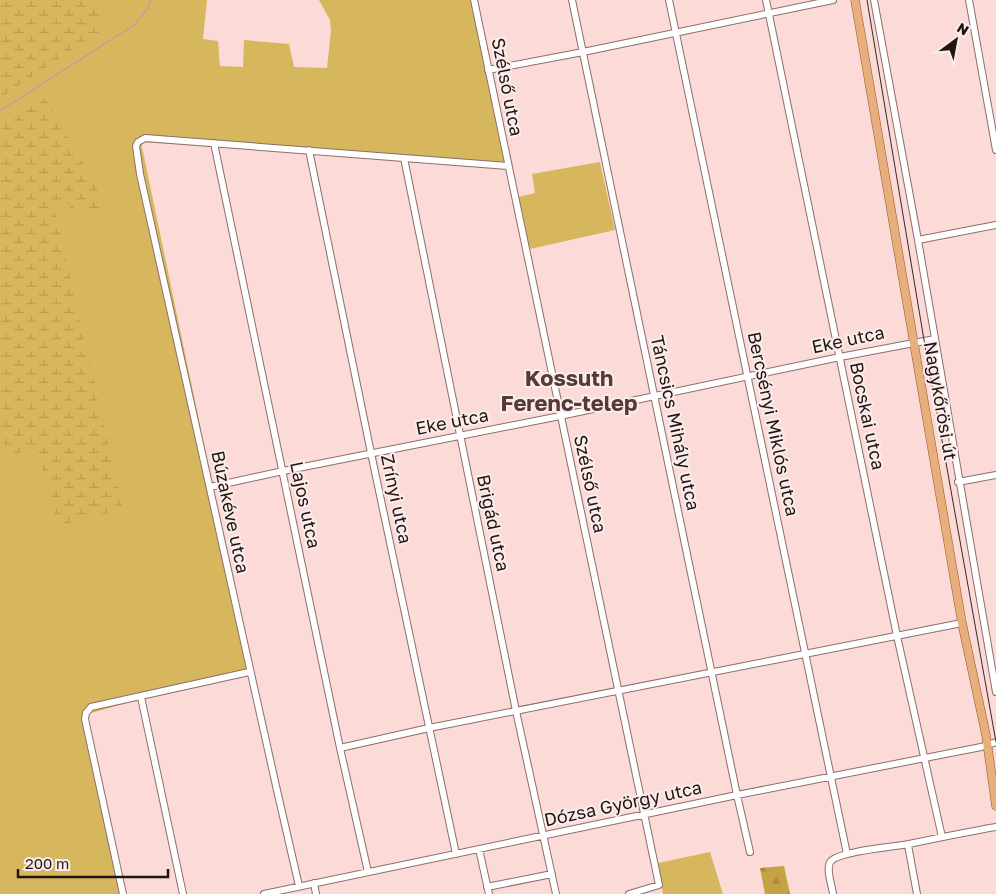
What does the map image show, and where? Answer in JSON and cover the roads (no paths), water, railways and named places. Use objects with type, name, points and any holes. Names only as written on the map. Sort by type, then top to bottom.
[{"type":"main road","name":"Nagykőrösi út","points":[[855,0],[962,624],[988,744],[996,806]]},
{"type":"street","name":"Szélső utca","points":[[474,0],[659,885],[629,894]]},
{"type":"street","name":"Táncsics Mihály utca","points":[[572,0],[750,852]]},
{"type":"street","name":"Bercsényi Miklós utca","points":[[669,0],[847,854]]},
{"type":"street","name":"Bocskai utca","points":[[766,0],[897,636],[942,837]]},
{"type":"street","points":[[488,70],[832,0]]},
{"type":"street","points":[[874,0],[918,240],[958,482],[996,692]]},
{"type":"street","points":[[970,0],[996,150]]},
{"type":"street","name":"Búzakéve utca","points":[[214,143],[145,138],[140,140],[137,144],[140,174],[249,672],[299,886]]},
{"type":"street","points":[[214,143],[508,166]]},
{"type":"street","name":"Lajos utca","points":[[214,143],[340,748],[368,872]]},
{"type":"street","name":"Zrínyi utca","points":[[309,150],[456,854]]},
{"type":"street","name":"Brigád utca","points":[[404,158],[516,711],[545,836],[556,894]]},
{"type":"street","points":[[918,240],[996,225]]},
{"type":"street","name":"Eke utca","points":[[210,487],[283,470],[560,416],[935,338]]},
{"type":"street","points":[[958,482],[996,475]]},
{"type":"street","points":[[340,748],[429,728],[962,624]]},
{"type":"street","points":[[123,894],[85,719],[86,713],[92,707],[249,672]]},
{"type":"street","points":[[141,697],[183,894]]},
{"type":"street","name":"Dózsa György utca","points":[[264,894],[981,747],[996,742]]},
{"type":"street","points":[[833,894],[828,867],[835,858],[847,854],[908,845],[996,827]]},
{"type":"street","points":[[908,845],[917,894]]},
{"type":"street","points":[[479,849],[488,891],[552,874]]},
{"type":"street","points":[[314,883],[316,894]]},
{"type":"waterway","points":[[0,111],[134,25],[148,8],[151,0]]},
{"type":"railway","points":[[867,0],[924,340],[996,742]]},
{"type":"district","name":"Kossuth Ferenc-telep","points":[[569,390]]}]
